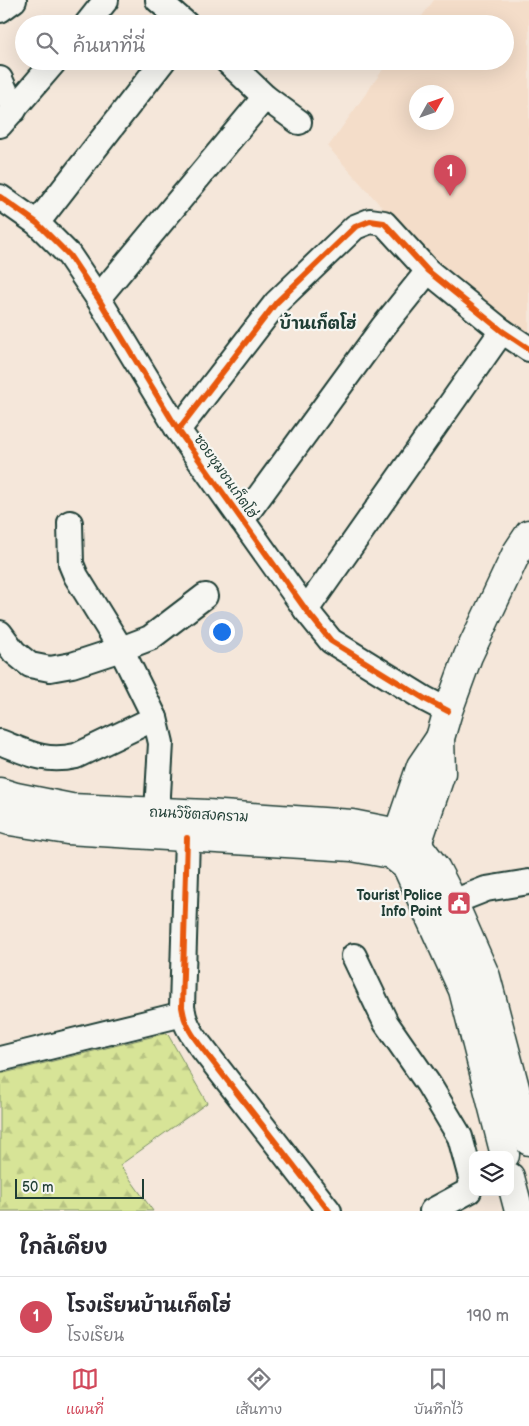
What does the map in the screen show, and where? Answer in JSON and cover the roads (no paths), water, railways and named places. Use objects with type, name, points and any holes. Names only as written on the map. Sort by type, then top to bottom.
[{"type":"main road","points":[[504,1151],[463,990],[403,850],[421,766],[440,738],[468,656],[517,552],[529,534]]},
{"type":"main road","name":"ถนนวิชิตสงคราม","points":[[0,792],[72,808],[352,824],[403,850]]},
{"type":"main road","name":"ถนนวิชิตสงคราม","points":[[0,818],[67,830],[403,850]]},
{"type":"main road","points":[[403,850],[436,870],[453,902],[486,976],[529,1141]]},
{"type":"main road","points":[[514,1192],[519,1211]]},
{"type":"street","points":[[0,10],[14,0]]},
{"type":"street","points":[[94,15],[106,0]]},
{"type":"street","points":[[158,0],[176,15]]},
{"type":"street","points":[[7,118],[47,70]]},
{"type":"street","points":[[37,223],[156,70]]},
{"type":"street","points":[[236,70],[265,97],[299,122]]},
{"type":"street","points":[[0,79],[7,118]]},
{"type":"street","points":[[98,298],[265,97]]},
{"type":"street","name":"ซอยชุมชนเก็ตโฮ่","points":[[0,197],[37,223],[69,255],[98,298],[178,430],[306,610],[331,641],[425,699],[448,711]]},
{"type":"street","points":[[178,430],[276,303],[355,227],[370,221],[384,223],[428,271],[502,331],[529,349]]},
{"type":"street","points":[[242,520],[383,327],[428,271]]},
{"type":"street","points":[[306,610],[502,331]]},
{"type":"street","points":[[70,523],[71,564],[76,576],[120,649],[155,718],[161,743],[157,812]]},
{"type":"street","points":[[0,633],[14,652],[30,665],[50,669],[72,665],[150,638],[205,596]]},
{"type":"street","points":[[0,742],[41,758],[62,759],[76,756],[155,718]]},
{"type":"street","points":[[187,838],[183,1014],[194,1038],[329,1211]]},
{"type":"street","points":[[453,902],[486,890],[529,882]]},
{"type":"street","points":[[354,956],[386,1024],[429,1085],[460,1137],[471,1178],[469,1191],[432,1211]]},
{"type":"street","points":[[0,1059],[183,1014]]},
{"type":"place","name":"โรงเรียนบ้านเก็ตโฮ่","points":[[450,196]]},
{"type":"place","name":"Tourist Police Info Point","points":[[459,903]]},
{"type":"district","name":"บ้านเก็ตโฮ่","points":[[318,323]]}]
